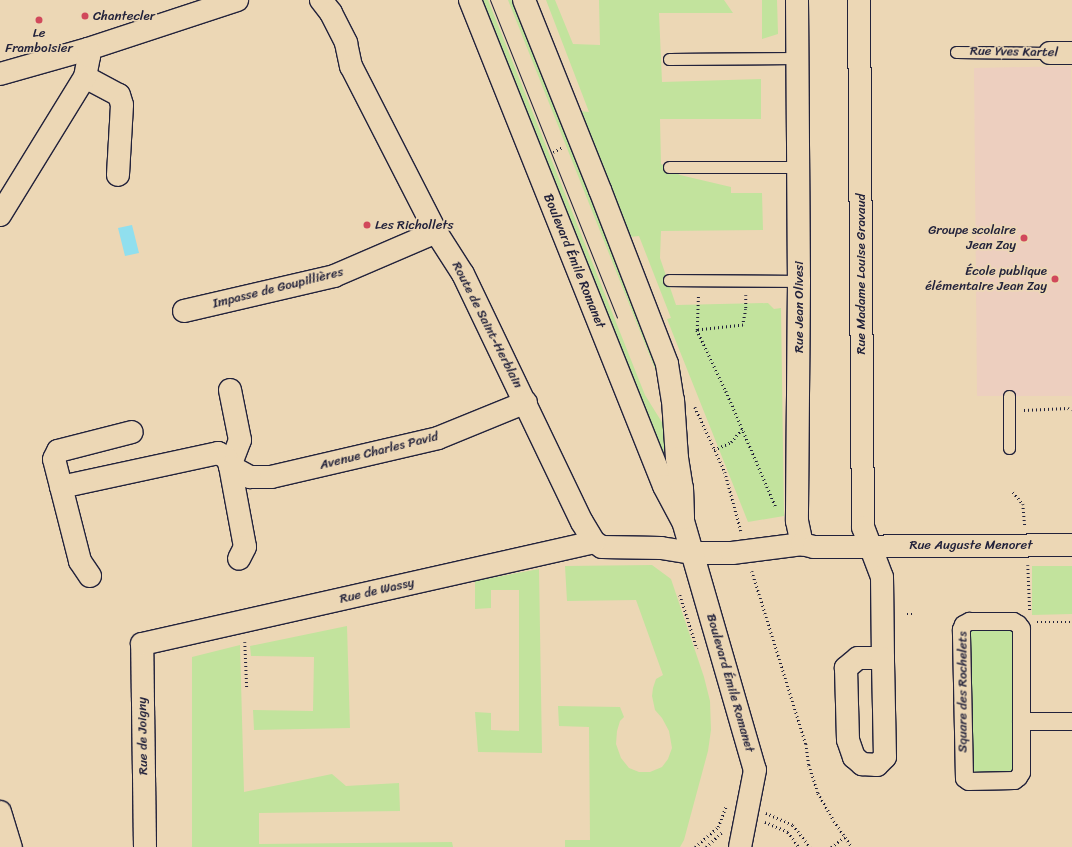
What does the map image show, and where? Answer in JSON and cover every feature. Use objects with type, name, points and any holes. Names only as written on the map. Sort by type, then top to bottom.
[{"type":"street","points":[[0,74],[88,49],[237,0]]},
{"type":"street","name":"Route de Saint-Herblain","points":[[322,0],[331,13],[346,43],[351,66],[436,232],[463,274],[526,402],[582,522],[594,542]]},
{"type":"street","name":"Boulevard Émile Romanet","points":[[470,0],[664,486],[683,521],[755,770],[740,847]]},
{"type":"street","name":"Boulevard Émile Romanet","points":[[524,0],[667,364],[673,400],[677,458],[682,488],[683,521]]},
{"type":"street","name":"Rue Jean Olivesi","points":[[797,0],[799,281],[797,521],[802,544]]},
{"type":"street","name":"Rue Madame Louise Gravaud","points":[[859,0],[863,527],[882,577],[883,658]]},
{"type":"street","points":[[0,215],[85,77],[90,56],[88,49]]},
{"type":"street","name":"Rue Yves Kartel","points":[[1050,52],[1072,53]]},
{"type":"street","points":[[85,77],[119,95],[122,105],[118,175]]},
{"type":"street","name":"Impasse de Goupillières","points":[[184,311],[334,276],[436,232]]},
{"type":"street","points":[[230,390],[240,440],[230,466],[245,547],[239,559]]},
{"type":"street","name":"Avenue Charles Pavid","points":[[61,487],[218,453],[227,458],[230,466],[250,477],[271,476],[438,438],[526,402]]},
{"type":"street","points":[[90,576],[80,561],[54,458],[58,451],[132,432]]},
{"type":"street","points":[[594,542],[602,546],[661,548],[692,553],[748,551],[802,544],[814,547],[870,546]]},
{"type":"street","name":"Rue de Wassy","points":[[160,640],[594,542]]},
{"type":"street","name":"Rue Auguste Menoret","points":[[870,546],[1072,545]]},
{"type":"street","name":"Square des Rochelets","points":[[969,621],[1013,621],[1021,628],[1021,721],[1021,772],[1018,777],[1014,780],[968,781],[964,778],[961,630],[963,624],[969,621]]},
{"type":"street","name":"Rue de Joigny","points":[[145,847],[142,644],[160,640]]},
{"type":"street","points":[[1021,721],[1072,721]]},
{"type":"street","points":[[0,812],[11,847]]},
{"type":"lane","name":"Rue Yves Kartel","points":[[956,52],[1050,52]]},
{"type":"lane","points":[[669,59],[797,58]]},
{"type":"lane","points":[[669,167],[798,167]]},
{"type":"lane","points":[[669,280],[799,281]]},
{"type":"lane","points":[[1009,396],[1009,448]]},
{"type":"path","points":[[534,160],[580,140]]},
{"type":"path","points":[[698,280],[697,330],[776,508]]},
{"type":"path","points":[[697,330],[743,326],[746,309],[745,280]]},
{"type":"path","points":[[694,404],[725,472],[748,551],[755,581],[806,744],[809,765],[818,793],[852,847]]},
{"type":"path","points":[[1024,417],[1024,410],[1068,408],[1072,410]]},
{"type":"path","points":[[714,450],[731,442],[742,429]]},
{"type":"path","points":[[1012,492],[1023,504],[1025,525],[1023,532]]},
{"type":"path","points":[[1026,562],[1029,567],[1031,615]]},
{"type":"path","points":[[680,595],[698,651]]},
{"type":"path","points":[[908,614],[913,614]]},
{"type":"path","points":[[244,621],[247,689]]},
{"type":"path","points":[[1031,622],[1072,622]]},
{"type":"path","points":[[726,806],[728,799]]},
{"type":"path","points":[[706,847],[726,828],[729,816],[765,822],[788,832],[799,847]]},
{"type":"path","points":[[831,847],[845,837]]},
{"type":"shaded area","name":"Groupe scolaire Jean Zay","points":[[1071,66],[1072,396],[977,396],[974,68]]},
{"type":"green space","points":[[481,0],[488,0],[645,395],[668,432],[668,473],[638,392]]},
{"type":"green space","points":[[508,0],[514,0],[653,349],[662,383],[655,369]]},
{"type":"green space","points":[[546,0],[555,0],[573,44],[600,45],[599,0],[724,0],[733,13],[659,13],[662,82],[761,79],[761,119],[660,119],[661,164],[680,175],[731,187],[731,193],[762,193],[763,230],[661,231],[660,258],[676,305],[768,303],[774,309],[781,308],[784,516],[748,522],[667,319],[671,318],[639,236],[630,237],[578,111],[589,112]]},
{"type":"green space","points":[[762,0],[777,0],[778,34],[762,39]]},
{"type":"green space","points":[[652,565],[671,579],[704,677],[710,701],[711,730],[708,751],[684,840],[680,847],[565,847],[565,840],[590,840],[589,727],[559,726],[558,706],[620,707],[624,717],[620,721],[617,731],[616,744],[621,758],[629,768],[639,772],[650,772],[662,767],[668,759],[672,748],[669,731],[662,718],[655,710],[652,696],[656,679],[663,675],[636,600],[567,601],[565,566]]},
{"type":"green space","points":[[1032,566],[1072,566],[1072,614],[1032,615]]},
{"type":"green space","points":[[539,569],[542,753],[478,752],[475,712],[491,713],[491,730],[519,731],[519,590],[491,590],[491,608],[475,609],[475,581]]},
{"type":"green space","points":[[347,626],[350,728],[254,730],[253,710],[313,711],[314,657],[251,656],[250,646]]},
{"type":"green space","points":[[969,628],[1015,628],[1015,772],[969,772]]},
{"type":"green space","points":[[240,645],[244,792],[332,774],[346,786],[399,783],[400,811],[259,813],[259,844],[452,842],[453,847],[192,847],[192,657]]},
{"type":"water","points":[[132,225],[139,253],[125,256],[118,228]]},
{"type":"tram line","points":[[490,0],[617,318]]},
{"type":"place","name":"Chantecler","points":[[85,16]]},
{"type":"place","name":"Le Framboisier","points":[[39,20]]},
{"type":"place","name":"Les Richollets","points":[[367,225]]},
{"type":"place","name":"Groupe scolaire Jean Zay","points":[[1024,238]]},
{"type":"place","name":"École publique élémentaire Jean Zay","points":[[1055,279]]}]
